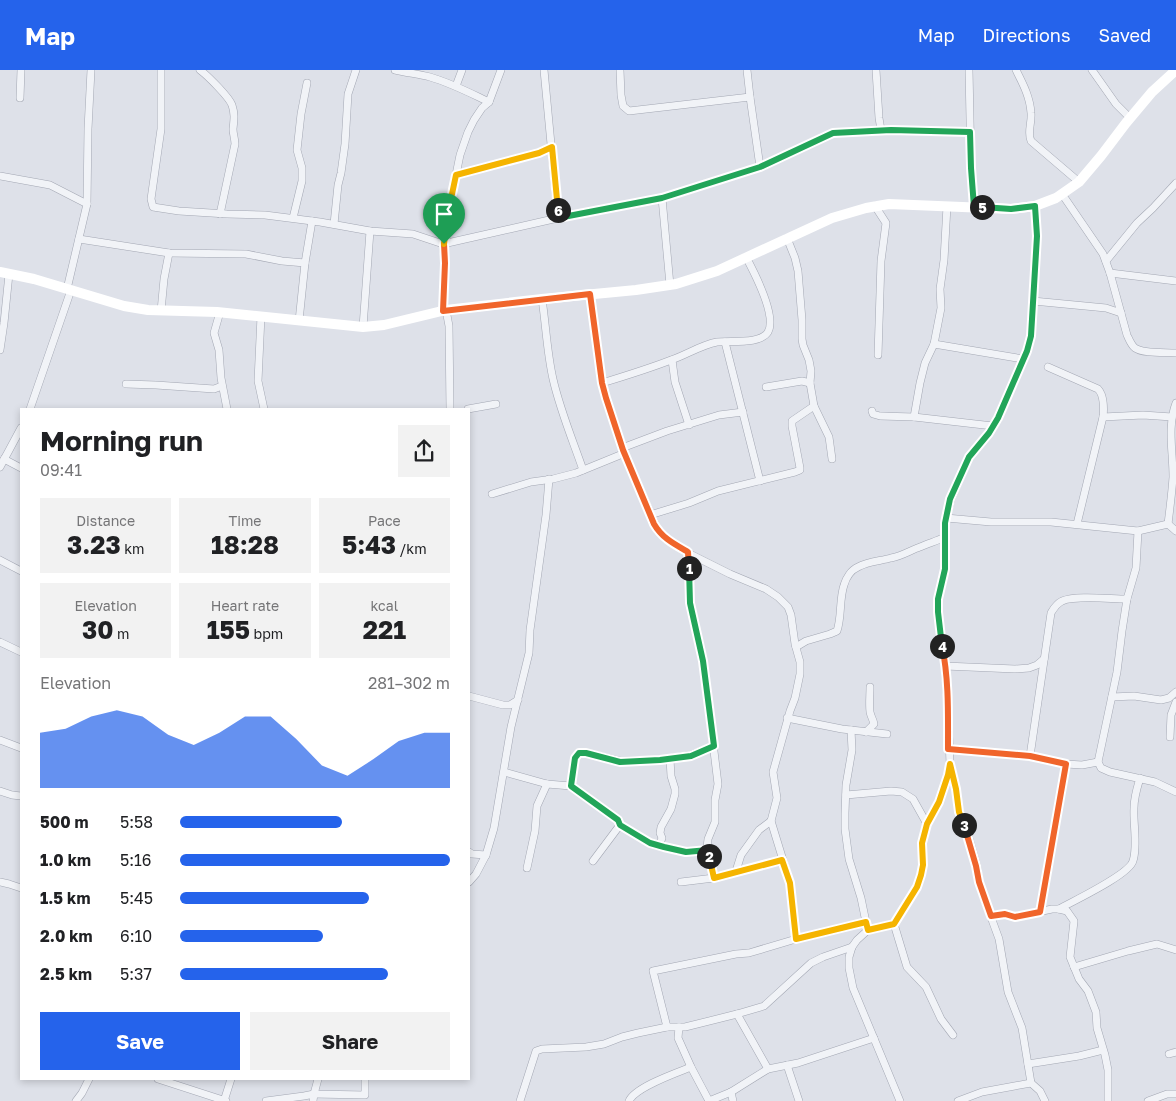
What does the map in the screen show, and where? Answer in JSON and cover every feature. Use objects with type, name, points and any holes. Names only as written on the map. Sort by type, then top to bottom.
[{"type":"street","points":[[20,98],[21,70]]},
{"type":"street","points":[[30,408],[69,289],[87,204],[91,70]]},
{"type":"street","points":[[161,70],[161,129],[151,199],[153,207],[179,211],[293,218],[370,230],[413,234],[444,244],[558,218],[662,198],[760,167],[833,133],[891,130]]},
{"type":"street","points":[[200,70],[207,75],[232,103],[235,118],[233,131],[235,144],[220,214]]},
{"type":"street","points":[[334,224],[345,144],[348,94],[356,70]]},
{"type":"street","points":[[395,70],[428,76],[456,86],[489,102]]},
{"type":"street","points":[[456,86],[462,70]]},
{"type":"street","points":[[450,408],[449,326],[445,310],[444,244],[447,218],[460,155],[468,132],[482,108],[489,102],[502,70]]},
{"type":"street","points":[[544,70],[558,218]]},
{"type":"street","points":[[620,70],[623,106],[629,111],[750,98]]},
{"type":"street","points":[[747,70],[760,167]]},
{"type":"street","points":[[876,70],[878,118],[881,130],[970,132]]},
{"type":"street","points":[[969,70],[971,168],[974,207]]},
{"type":"street","points":[[1016,70],[1025,88],[1030,106],[1029,136],[1031,141],[1079,182]]},
{"type":"street","points":[[1092,70],[1116,104],[1130,118]]},
{"type":"street","points":[[0,350],[4,323],[5,273],[34,279],[124,306],[148,310],[220,312],[363,327],[384,325],[445,310],[676,284],[717,271],[832,218],[875,206],[889,204],[1011,209],[1035,206],[1056,198],[1079,182],[1152,92],[1176,70]]},
{"type":"street","points":[[293,218],[302,181],[302,168],[298,150],[300,114],[308,82]]},
{"type":"street","points":[[456,175],[539,153],[552,147]]},
{"type":"street","points":[[0,176],[50,185],[87,204]]},
{"type":"street","points":[[1106,261],[1137,222],[1176,183]]},
{"type":"street","points":[[1062,194],[1103,254],[1131,344],[1136,349],[1143,351],[1176,353]]},
{"type":"street","points":[[662,198],[670,285]]},
{"type":"street","points":[[875,206],[886,224],[882,260],[878,355]]},
{"type":"street","points":[[914,418],[920,383],[925,363],[934,344],[941,308],[940,289],[944,260],[947,206]]},
{"type":"street","points":[[1035,206],[1037,236],[1031,336],[998,418],[969,457],[950,499],[946,518],[945,569],[938,599],[938,612],[945,666],[948,749],[959,812],[970,843],[984,898],[999,939],[1008,992],[1022,1028],[1031,1083],[1040,1091],[1045,1101]]},
{"type":"street","points":[[299,321],[305,263],[312,221]]},
{"type":"street","points":[[363,327],[370,230]]},
{"type":"street","points":[[788,238],[798,271],[802,339],[811,371],[810,380],[814,406],[829,437],[832,459]]},
{"type":"street","points":[[79,239],[169,253],[246,254],[305,263]]},
{"type":"street","points":[[161,310],[169,253]]},
{"type":"street","points":[[602,383],[672,360],[714,343],[738,342],[765,335],[769,330],[770,321],[767,304],[746,257]]},
{"type":"street","points":[[1110,273],[1176,281]]},
{"type":"street","points":[[590,294],[602,383],[606,398],[624,451],[658,531],[666,539],[688,552],[730,574],[766,589],[778,597],[788,607],[792,615],[800,662],[800,674],[795,698],[773,772],[776,798],[771,820],[790,883],[796,939]]},
{"type":"street","points":[[1106,308],[1117,298]]},
{"type":"street","points":[[542,299],[553,381],[583,470]]},
{"type":"street","points":[[1033,301],[1106,308],[1121,313]]},
{"type":"street","points":[[220,312],[214,333],[219,350],[222,386],[228,408]]},
{"type":"street","points":[[261,316],[258,381],[264,408]]},
{"type":"street","points":[[725,342],[760,481]]},
{"type":"street","points":[[934,344],[1023,359]]},
{"type":"street","points":[[672,360],[675,382],[690,425]]},
{"type":"street","points":[[1048,367],[1098,389],[1102,393],[1103,417],[1077,524]]},
{"type":"street","points":[[766,387],[810,380]]},
{"type":"street","points":[[126,384],[214,389],[222,386]]},
{"type":"street","points":[[1168,524],[1173,479],[1170,430],[1176,403]]},
{"type":"street","points":[[470,409],[496,404]]},
{"type":"street","points":[[650,515],[689,503],[718,491],[800,470],[792,421],[814,406]]},
{"type":"street","points":[[872,411],[873,414],[880,416],[993,426]]},
{"type":"street","points":[[492,494],[531,482],[583,470],[667,431],[719,415],[743,412]]},
{"type":"street","points":[[1103,417],[1143,415],[1172,417]]},
{"type":"street","points":[[0,467],[20,430]]},
{"type":"street","points":[[4,459],[20,467]]},
{"type":"street","points":[[470,881],[486,855],[494,828],[512,727],[529,653],[530,630],[546,515],[549,479]]},
{"type":"street","points":[[946,518],[990,522],[1051,522],[1138,531],[1168,524]]},
{"type":"street","points":[[1168,524],[1176,531]]},
{"type":"street","points":[[1138,531],[1136,568],[1127,599],[1117,672],[1098,762],[1101,768],[1110,772],[1155,782],[1176,792]]},
{"type":"street","points":[[796,647],[806,641],[837,631],[844,584],[852,570],[858,566],[893,558],[945,537]]},
{"type":"street","points":[[688,552],[690,603],[703,661],[718,784],[715,822],[708,840],[708,850],[714,878]]},
{"type":"street","points":[[0,560],[20,570]]},
{"type":"street","points":[[1030,756],[1051,613],[1054,606],[1062,601],[1081,598],[1127,599]]},
{"type":"street","points":[[0,642],[20,652]]},
{"type":"street","points":[[945,666],[1029,668],[1037,665],[1044,659]]},
{"type":"street","points":[[870,687],[870,709],[874,720],[870,731]]},
{"type":"street","points":[[1112,697],[1134,696],[1161,700],[1169,698],[1176,692]]},
{"type":"street","points":[[470,696],[503,705],[510,705],[518,700]]},
{"type":"street","points":[[1170,737],[1171,715],[1176,702]]},
{"type":"street","points":[[788,718],[851,730],[886,734]]},
{"type":"street","points":[[851,730],[852,750],[846,795],[845,829],[848,852],[868,930]]},
{"type":"street","points":[[0,740],[20,748]]},
{"type":"street","points":[[571,786],[575,758],[579,753],[586,753],[620,762],[691,756],[714,746]]},
{"type":"street","points":[[948,749],[1030,756],[1066,764],[1082,765],[1098,762]]},
{"type":"street","points":[[659,846],[662,838],[660,826],[671,809],[676,794],[671,776],[670,759]]},
{"type":"street","points":[[900,1101],[852,988],[849,957],[852,947],[868,930],[894,924],[917,887],[923,865],[922,843],[927,824],[939,802],[950,764]]},
{"type":"street","points":[[1040,912],[1066,764]]},
{"type":"street","points":[[504,772],[547,784],[571,786],[618,820],[620,825],[650,843],[686,852],[708,850]]},
{"type":"street","points":[[1059,909],[1103,885],[1130,867],[1133,862],[1135,849],[1134,801],[1140,778]]},
{"type":"street","points":[[527,868],[535,831],[537,806],[547,784]]},
{"type":"street","points":[[0,791],[20,796]]},
{"type":"street","points":[[846,795],[891,791],[902,792],[913,799],[927,824]]},
{"type":"street","points":[[736,871],[742,854],[759,830],[771,820]]},
{"type":"street","points":[[593,861],[620,825]]},
{"type":"street","points":[[470,853],[486,855]]},
{"type":"street","points":[[681,882],[714,878],[782,860]]},
{"type":"street","points":[[0,882],[20,888]]},
{"type":"street","points":[[991,916],[1005,914],[1015,917],[1059,909],[1067,911],[1074,921],[1070,957],[1078,979],[1088,991],[1096,1012],[1097,1028],[1108,1070],[1108,1101]]},
{"type":"street","points":[[667,1026],[653,971],[749,952],[866,922]]},
{"type":"street","points":[[894,924],[907,967],[926,987],[941,1018],[953,1035]]},
{"type":"street","points":[[1074,967],[1157,944],[1176,950]]},
{"type":"street","points":[[520,1101],[536,1051],[604,1044],[622,1037],[667,1026],[685,1027],[764,1006],[811,963],[852,947]]},
{"type":"street","points":[[737,1014],[768,1069]]},
{"type":"street","points":[[678,1027],[678,1038],[709,1101],[731,1092],[768,1069],[798,1063],[874,1038]]},
{"type":"street","points":[[1028,1064],[1104,1050]]},
{"type":"street","points":[[787,1065],[799,1101]]},
{"type":"street","points":[[629,1101],[631,1096],[664,1077],[691,1067]]},
{"type":"street","points":[[76,1101],[88,1080]]},
{"type":"street","points":[[161,1080],[225,1101],[231,1080]]},
{"type":"street","points":[[314,1097],[318,1080]]},
{"type":"street","points":[[266,1101],[304,1096],[365,1095],[365,1080]]},
{"type":"street","points":[[958,1101],[982,1092],[1031,1083]]},
{"type":"street","points":[[731,1092],[734,1101]]},
{"type":"street","points":[[1148,1101],[1167,1094],[1176,1094]]},
{"type":"route","points":[[891,130],[970,132],[974,207],[1011,209],[1035,206],[1037,236],[1031,336],[1027,351],[998,418],[989,433],[969,457],[950,499],[945,523],[945,569],[938,599],[938,612],[944,652],[948,709],[948,749],[1030,756],[1066,764],[1040,912],[1015,917],[1005,914],[991,916],[959,812],[950,764],[939,802],[927,824],[922,843],[923,865],[917,887],[894,924],[868,930],[866,922],[796,939],[790,883],[782,860],[714,878],[708,850],[686,852],[650,843],[620,825],[618,820],[593,800],[571,786],[575,758],[579,753],[586,753],[620,762],[629,762],[691,756],[714,746],[703,661],[690,603],[688,552],[666,539],[658,531],[623,450],[602,383],[590,294],[443,311],[444,244],[456,175],[539,153],[552,147],[558,218],[662,198],[760,167],[833,133],[891,130]]}]
